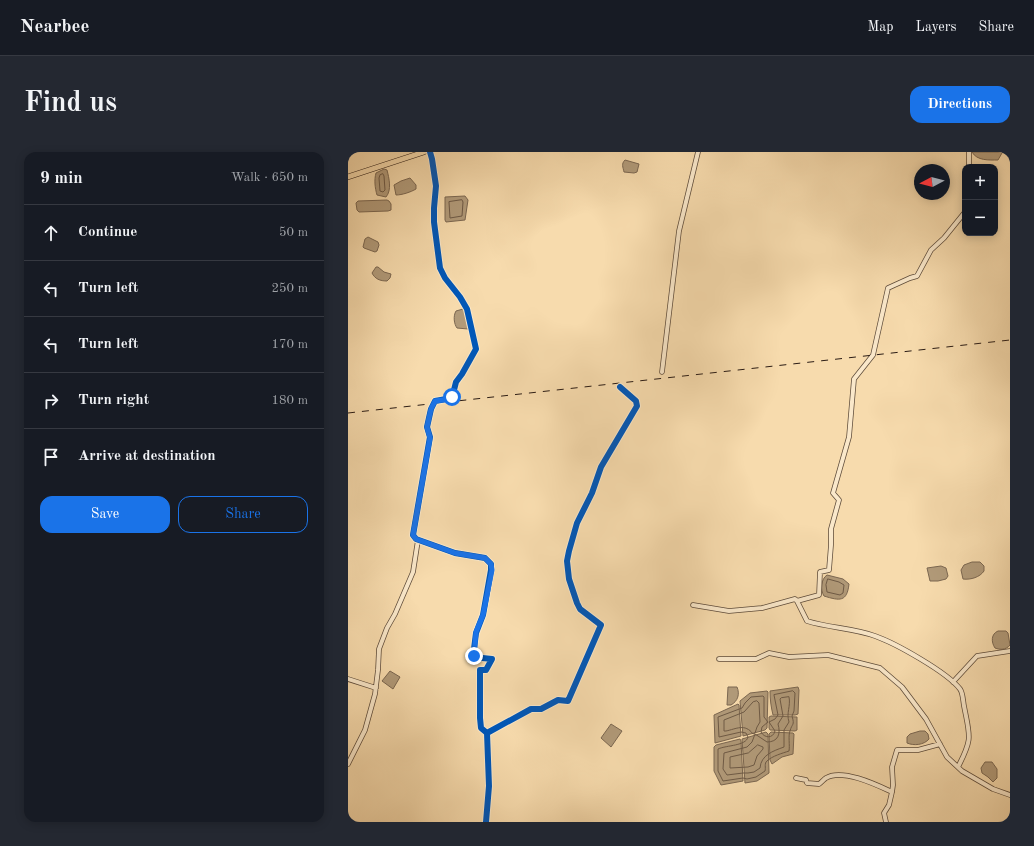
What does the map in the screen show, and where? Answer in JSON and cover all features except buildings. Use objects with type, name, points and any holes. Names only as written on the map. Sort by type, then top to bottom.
[{"type":"main road","points":[[348,177],[424,152]]},
{"type":"street","points":[[430,152],[436,186],[434,222],[440,268],[445,278],[460,297],[467,309],[476,349],[466,368],[456,382],[452,398],[435,401],[431,409],[427,427],[430,438],[413,531],[414,536],[418,540],[455,553],[485,558],[491,564],[492,570],[484,607],[476,632],[474,656],[492,659],[486,670],[480,670],[481,728],[487,733],[489,786],[486,822]]},
{"type":"street","points":[[662,372],[679,231],[698,152]]},
{"type":"street","points":[[969,152],[969,164]]},
{"type":"street","points":[[693,605],[729,611],[762,608],[789,600],[794,599],[797,601],[819,595],[820,572],[828,570],[832,545],[831,529],[839,500],[833,493],[849,437],[854,378],[873,355],[888,288],[917,276],[931,250],[944,238],[962,216]]},
{"type":"street","points":[[487,733],[530,709],[541,709],[558,700],[568,701],[601,625],[580,609],[569,579],[567,561],[577,523],[592,493],[601,467],[637,406],[636,401],[620,387]]},
{"type":"street","points":[[348,764],[365,730],[376,688],[380,649],[387,628],[395,614],[413,572],[418,540]]},
{"type":"street","points":[[797,601],[807,621],[822,625],[841,627],[875,636],[919,658],[953,682],[961,690],[969,728],[968,747],[958,767]]},
{"type":"street","points":[[953,682],[977,656],[1010,651]]},
{"type":"street","points":[[719,659],[756,659],[769,653],[789,657],[828,655],[880,668],[902,687],[926,719],[947,757],[958,767],[993,789],[1010,795]]},
{"type":"street","points":[[348,679],[376,688]]},
{"type":"street","points":[[886,822],[884,813],[889,805],[892,792],[892,767],[897,750],[918,750],[940,744]]},
{"type":"street","points":[[796,778],[806,780],[807,784],[819,784],[826,778],[841,774],[878,785],[892,792]]},
{"type":"water","points":[[972,152],[1002,153],[998,160],[991,160],[977,157]]},
{"type":"water","points":[[625,160],[639,164],[637,172],[624,172],[623,164]]},
{"type":"water","points":[[384,169],[387,170],[390,184],[386,197],[377,195],[375,184],[376,173]]},
{"type":"water","points":[[410,178],[416,185],[416,189],[396,195],[394,185]]},
{"type":"water","points":[[465,196],[468,200],[465,220],[446,222],[445,197]]},
{"type":"water","points":[[387,200],[391,204],[391,210],[359,212],[357,210],[356,203],[358,201]]},
{"type":"water","points":[[368,237],[378,242],[379,245],[377,251],[375,252],[363,247],[365,239]]},
{"type":"water","points":[[376,267],[391,274],[387,281],[382,281],[373,275],[372,273]]},
{"type":"water","points":[[463,309],[465,310],[468,329],[457,328],[455,322],[454,315],[456,311]]},
{"type":"water","points":[[972,562],[980,562],[984,566],[984,571],[975,578],[963,579],[961,570],[964,565]]},
{"type":"water","points":[[941,566],[946,568],[948,576],[946,579],[930,581],[927,568]]},
{"type":"water","points":[[827,575],[843,579],[849,584],[848,590],[842,599],[834,599],[824,596],[822,585],[823,579]]},
{"type":"water","points":[[998,631],[1006,631],[1008,633],[1010,645],[1007,648],[995,648],[992,641],[994,634]]},
{"type":"water","points":[[390,671],[400,677],[393,689],[382,681]]},
{"type":"water","points":[[728,687],[737,687],[738,690],[737,699],[731,705],[727,705]]},
{"type":"water","points":[[798,687],[798,714],[773,715],[770,691]]},
{"type":"water","points":[[767,691],[767,728],[765,730],[743,736],[740,701],[750,693]]},
{"type":"water","points":[[738,704],[741,736],[715,743],[714,715]]},
{"type":"water","points":[[769,717],[797,717],[797,730],[770,730]]},
{"type":"water","points":[[611,724],[622,731],[611,747],[601,738]]},
{"type":"water","points":[[925,731],[928,734],[929,739],[927,741],[919,744],[907,743],[907,737],[910,734]]},
{"type":"water","points":[[766,732],[768,734],[769,773],[757,781],[745,783],[742,739]]},
{"type":"water","points":[[771,732],[794,734],[793,754],[782,757],[772,764],[770,760],[769,734]]},
{"type":"water","points":[[740,739],[743,781],[721,785],[714,771],[714,747],[716,745]]},
{"type":"water","points":[[985,762],[992,762],[997,769],[997,778],[993,782],[982,773],[981,768]]},
{"type":"railway","points":[[348,413],[1010,340]]},
{"type":"cycle path","points":[[430,152],[436,186],[434,222],[440,268],[445,278],[460,297],[467,309],[476,349],[456,382],[452,398],[435,401],[431,409],[427,427],[430,437],[413,535],[416,539],[455,553],[485,558],[491,564],[483,615],[476,633],[473,657],[492,659],[486,670],[480,670],[481,728],[487,733]]},
{"type":"cycle path","points":[[486,822],[489,786],[487,733],[531,709],[541,709],[558,700],[568,701],[601,625],[580,609],[569,579],[567,561],[577,523],[592,493],[601,467],[637,406],[636,401],[620,387]]},
{"type":"route","points":[[452,397],[450,399],[435,401],[431,409],[427,427],[430,438],[413,535],[416,539],[448,552],[485,558],[490,562],[492,570],[483,615],[476,632],[474,656]]}]
